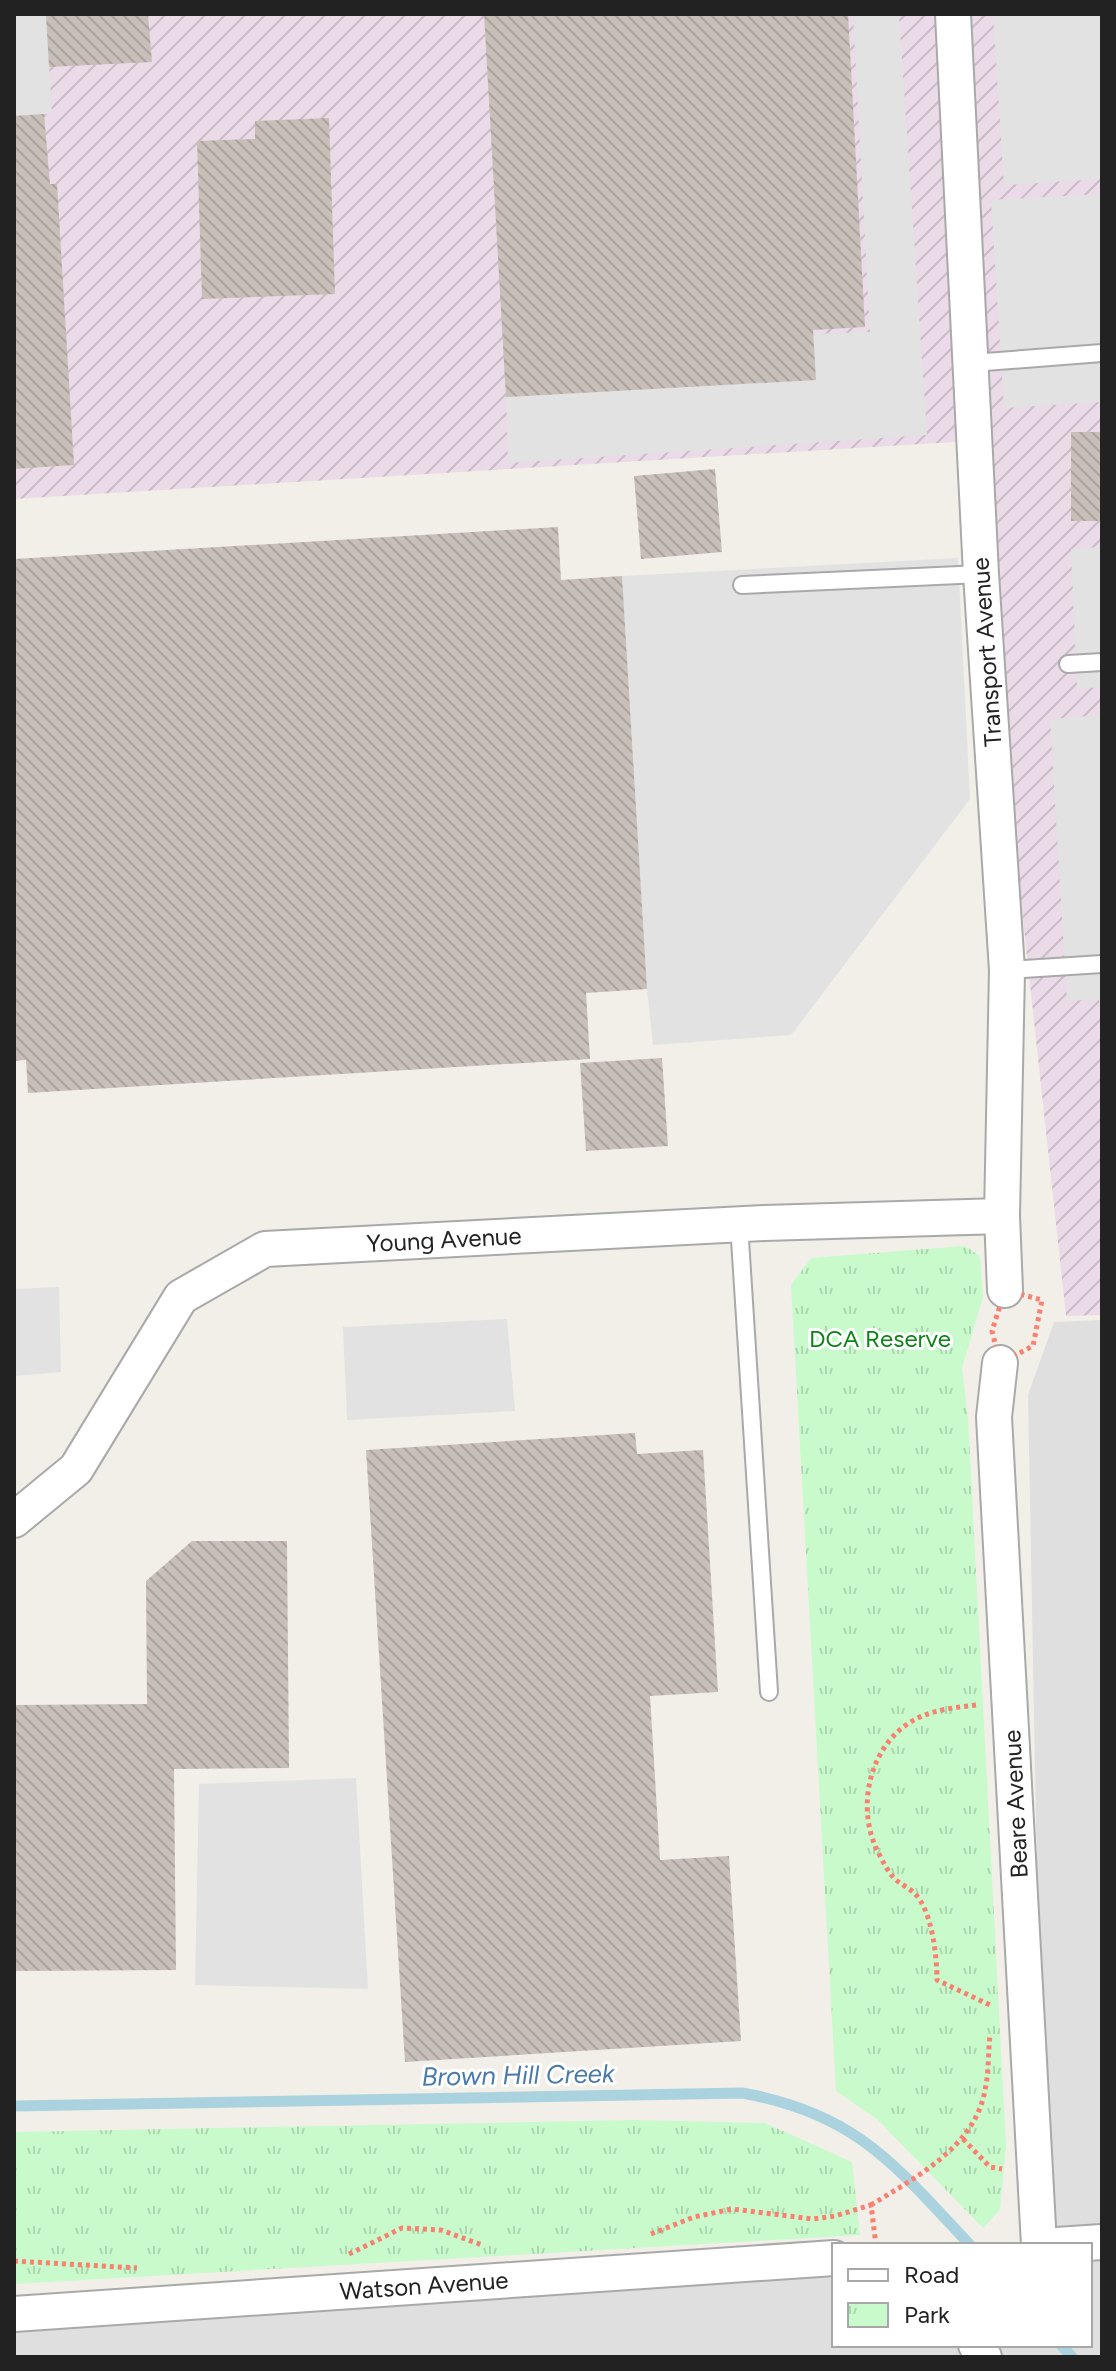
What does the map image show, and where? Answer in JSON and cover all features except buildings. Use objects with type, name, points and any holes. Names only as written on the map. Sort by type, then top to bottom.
[{"type":"street","name":"Transport Avenue","points":[[953,14],[981,574],[1007,970],[1002,1216],[1005,1290]]},
{"type":"street","name":"Young Avenue","points":[[14,1520],[76,1469],[181,1297],[265,1249],[739,1224],[1002,1216]]},
{"type":"street","name":"Beare Avenue","points":[[1000,1363],[994,1417],[1039,2243]]},
{"type":"street","name":"Watson Avenue","points":[[14,2314],[832,2258]]},
{"type":"lane","points":[[972,363],[1102,353]]},
{"type":"lane","points":[[742,585],[981,574]]},
{"type":"lane","points":[[1068,664],[1102,662]]},
{"type":"lane","points":[[1007,970],[1102,964]]},
{"type":"lane","points":[[739,1224],[769,1692]]},
{"type":"path","points":[[1000,1363],[1033,1346],[1042,1300],[1005,1290]]},
{"type":"path","points":[[977,1704],[934,1711],[906,1725],[881,1751],[867,1792],[867,1825],[878,1852],[894,1878],[917,1895],[937,1954],[937,1980],[992,2006]]},
{"type":"path","points":[[639,2239],[694,2217],[732,2209],[813,2219],[871,2205],[909,2181],[963,2139]]},
{"type":"path","points":[[871,2205],[876,2243]]},
{"type":"path","points":[[337,2260],[402,2228],[441,2230],[484,2245]]},
{"type":"path","points":[[14,2261],[138,2268]]},
{"type":"shaded area","points":[[14,14],[1102,14],[1102,1315],[1066,1316],[971,441],[14,499]]},
{"type":"shaded area","points":[[14,14],[46,14],[52,114],[14,116]]},
{"type":"shaded area","points":[[853,14],[899,14],[927,435],[508,463],[506,397],[815,380],[812,334],[870,332]]},
{"type":"shaded area","points":[[993,14],[1102,14],[1102,179],[1004,185]]},
{"type":"shaded area","points":[[1102,194],[1102,402],[1004,408],[991,200]]},
{"type":"shaded area","points":[[1102,547],[1102,687],[1077,689],[1071,549]]},
{"type":"shaded area","points":[[958,558],[970,799],[791,1035],[653,1045],[622,576]]},
{"type":"shaded area","points":[[1102,715],[1101,1038],[1099,999],[1067,1001],[1050,719]]},
{"type":"shaded area","points":[[59,1287],[61,1372],[14,1376],[14,1289]]},
{"type":"shaded area","points":[[507,1319],[515,1411],[347,1420],[343,1327]]},
{"type":"shaded area","points":[[1102,1320],[1102,2357],[14,2357],[14,2322],[832,2272],[832,2347],[1092,2347],[1092,2243],[1044,2243],[1028,1395],[1054,1322]]},
{"type":"shaded area","points":[[356,1778],[368,1989],[195,1985],[199,1784]]},
{"type":"green space","name":"DCA Reserve","points":[[965,1246],[980,1256],[983,1297],[962,1368],[968,1418],[1006,2146],[1000,2210],[983,2228],[877,2119],[836,2091],[791,1285],[811,1258]]},
{"type":"green space","points":[[634,2120],[765,2123],[852,2162],[860,2235],[14,2284],[14,2132]]},
{"type":"waterway","name":"Brown Hill Creek","points":[[14,2106],[742,2093],[815,2114],[871,2146],[919,2190],[968,2243]]},
{"type":"waterway","name":"Brown Hill Creek","points":[[1063,2347],[1072,2357]]}]
